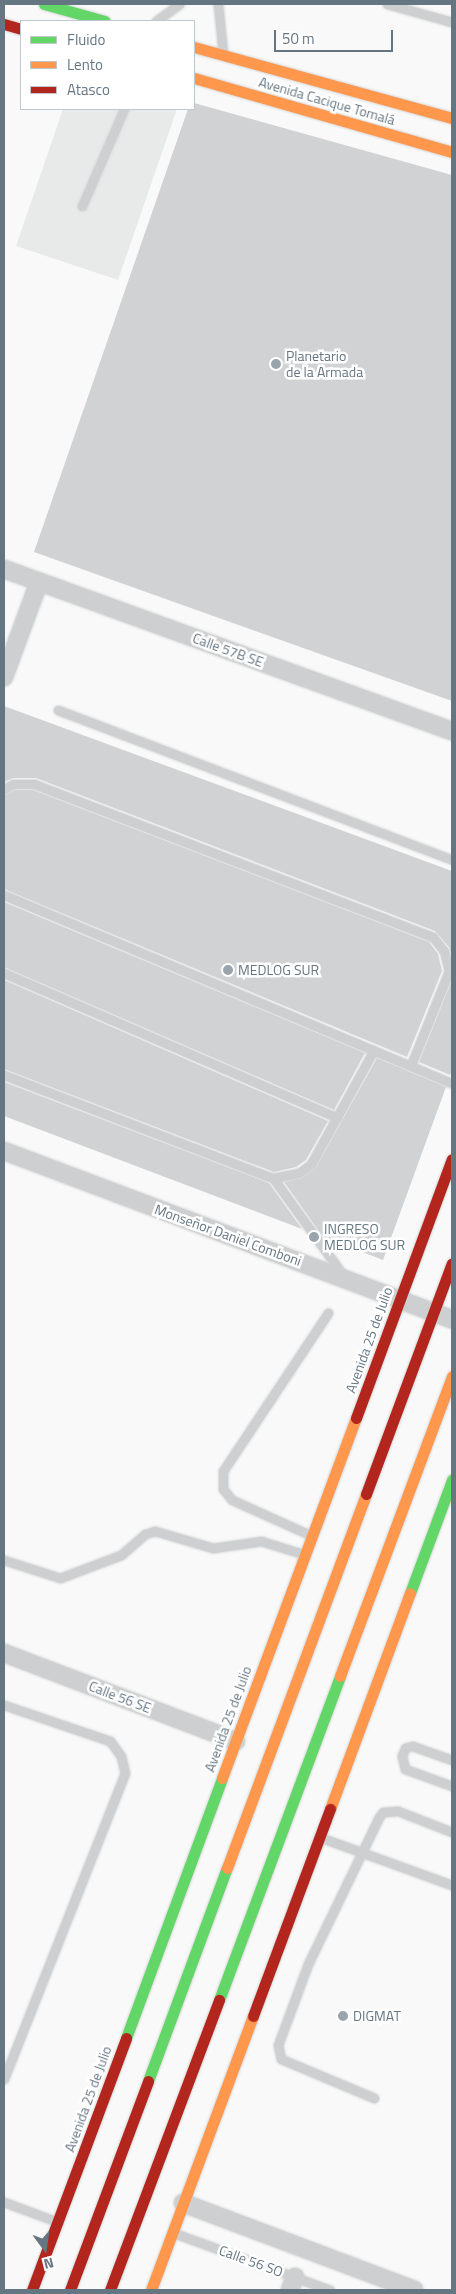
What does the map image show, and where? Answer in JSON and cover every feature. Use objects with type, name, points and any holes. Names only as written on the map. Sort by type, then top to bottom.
[{"type":"main road","points":[[44,4],[101,20]]},
{"type":"main road","points":[[5,26],[20,29]]},
{"type":"main road","name":"Avenida Cacique Tomalá","points":[[195,46],[452,118]]},
{"type":"main road","name":"Avenida Cacique Tomalá","points":[[195,78],[452,152]]},
{"type":"main road","name":"Avenida 25 de Julio","points":[[32,2290],[452,1159]]},
{"type":"main road","points":[[70,2290],[452,1263]]},
{"type":"main road","points":[[110,2290],[452,1376]]},
{"type":"main road","points":[[150,2290],[452,1480]]},
{"type":"street","name":"Calle 57B SE","points":[[4,569],[452,731]]},
{"type":"street","points":[[6,667],[39,582]]},
{"type":"street","name":"Monseñor Daniel Comboni","points":[[4,1152],[452,1319]]},
{"type":"street","name":"Calle 56 SE","points":[[4,1653],[236,1741]]},
{"type":"street","points":[[183,2203],[414,2290]]},
{"type":"lane","points":[[157,20],[179,4]]},
{"type":"lane","points":[[218,4],[222,54]]},
{"type":"lane","points":[[387,4],[452,22]]},
{"type":"lane","points":[[82,206],[124,110]]},
{"type":"lane","points":[[58,710],[452,860]]},
{"type":"lane","points":[[4,790],[13,784],[34,784],[433,938],[444,951],[449,971],[411,1065]]},
{"type":"lane","points":[[4,895],[411,1065],[452,1084]]},
{"type":"lane","points":[[4,973],[337,1118]]},
{"type":"lane","points":[[4,1075],[273,1178],[299,1173],[311,1164],[374,1050]]},
{"type":"lane","points":[[273,1178],[346,1279]]},
{"type":"lane","points":[[312,1537],[232,1500],[223,1489],[223,1470],[328,1313]]},
{"type":"lane","points":[[4,1560],[60,1578],[121,1555],[145,1534],[155,1531],[213,1548],[261,1541],[306,1555]]},
{"type":"lane","points":[[4,1705],[110,1742],[121,1756],[125,1773],[4,2079]]},
{"type":"lane","points":[[452,1760],[412,1746],[405,1748],[402,1756],[405,1769],[452,1786]]},
{"type":"lane","points":[[374,2098],[281,2059],[277,2052],[308,1964],[360,1852],[379,1817],[392,1810],[452,1832]]},
{"type":"lane","points":[[319,1837],[452,1884]]},
{"type":"lane","points":[[4,2202],[58,2222]]},
{"type":"lane","name":"Calle 56 SO","points":[[172,2232],[293,2284],[330,2290]]},
{"type":"shaded area","points":[[63,110],[177,110],[118,280],[16,246]]},
{"type":"building","name":"Planetario de la Armada","points":[[195,103],[452,175],[452,701],[34,552],[188,110],[195,110]]},
{"type":"building","points":[[4,706],[452,871],[452,958],[449,947],[435,931],[36,778],[13,778],[4,782]]},
{"type":"building","points":[[15,790],[33,790],[429,942],[438,954],[442,971],[407,1057],[4,889],[4,795]]},
{"type":"building","points":[[4,902],[365,1053],[334,1110],[4,967]]},
{"type":"building","points":[[4,980],[328,1121],[306,1160],[296,1167],[274,1172],[4,1069]]},
{"type":"building","points":[[452,980],[452,1070],[450,1075],[419,1062]]},
{"type":"building","points":[[377,1058],[446,1087],[383,1260],[323,1237],[284,1182],[302,1178],[316,1167]]},
{"type":"building","points":[[4,1082],[269,1183],[302,1229],[4,1116]]},
{"type":"traffic: fast","points":[[44,4],[101,20]]},
{"type":"traffic: fast","points":[[410,1593],[452,1480]]},
{"type":"traffic: fast","points":[[219,2000],[340,1676]]},
{"type":"traffic: fast","points":[[126,2038],[222,1778]]},
{"type":"traffic: fast","points":[[148,2081],[227,1868]]},
{"type":"traffic: slow","points":[[195,47],[452,118]]},
{"type":"traffic: slow","points":[[195,78],[452,152]]},
{"type":"traffic: slow","points":[[340,1676],[452,1376]]},
{"type":"traffic: slow","points":[[222,1778],[356,1418]]},
{"type":"traffic: slow","points":[[227,1868],[366,1494]]},
{"type":"traffic: slow","points":[[330,1809],[410,1593]]},
{"type":"traffic: slow","points":[[151,2290],[253,2016]]},
{"type":"traffic: jam","points":[[4,24],[20,29]]},
{"type":"traffic: jam","points":[[356,1418],[452,1159]]},
{"type":"traffic: jam","points":[[366,1494],[452,1263]]},
{"type":"traffic: jam","points":[[253,2016],[330,1809]]},
{"type":"traffic: jam","points":[[110,2290],[219,2000]]},
{"type":"traffic: jam","points":[[32,2290],[126,2038]]},
{"type":"traffic: jam","points":[[70,2290],[148,2081]]},
{"type":"place","name":"Planetario de la Armada","points":[[276,364]]},
{"type":"place","name":"MEDLOG SUR","points":[[228,970]]},
{"type":"place","name":"INGRESO MEDLOG SUR","points":[[314,1237]]},
{"type":"place","name":"DIGMAT","points":[[343,2016]]}]
